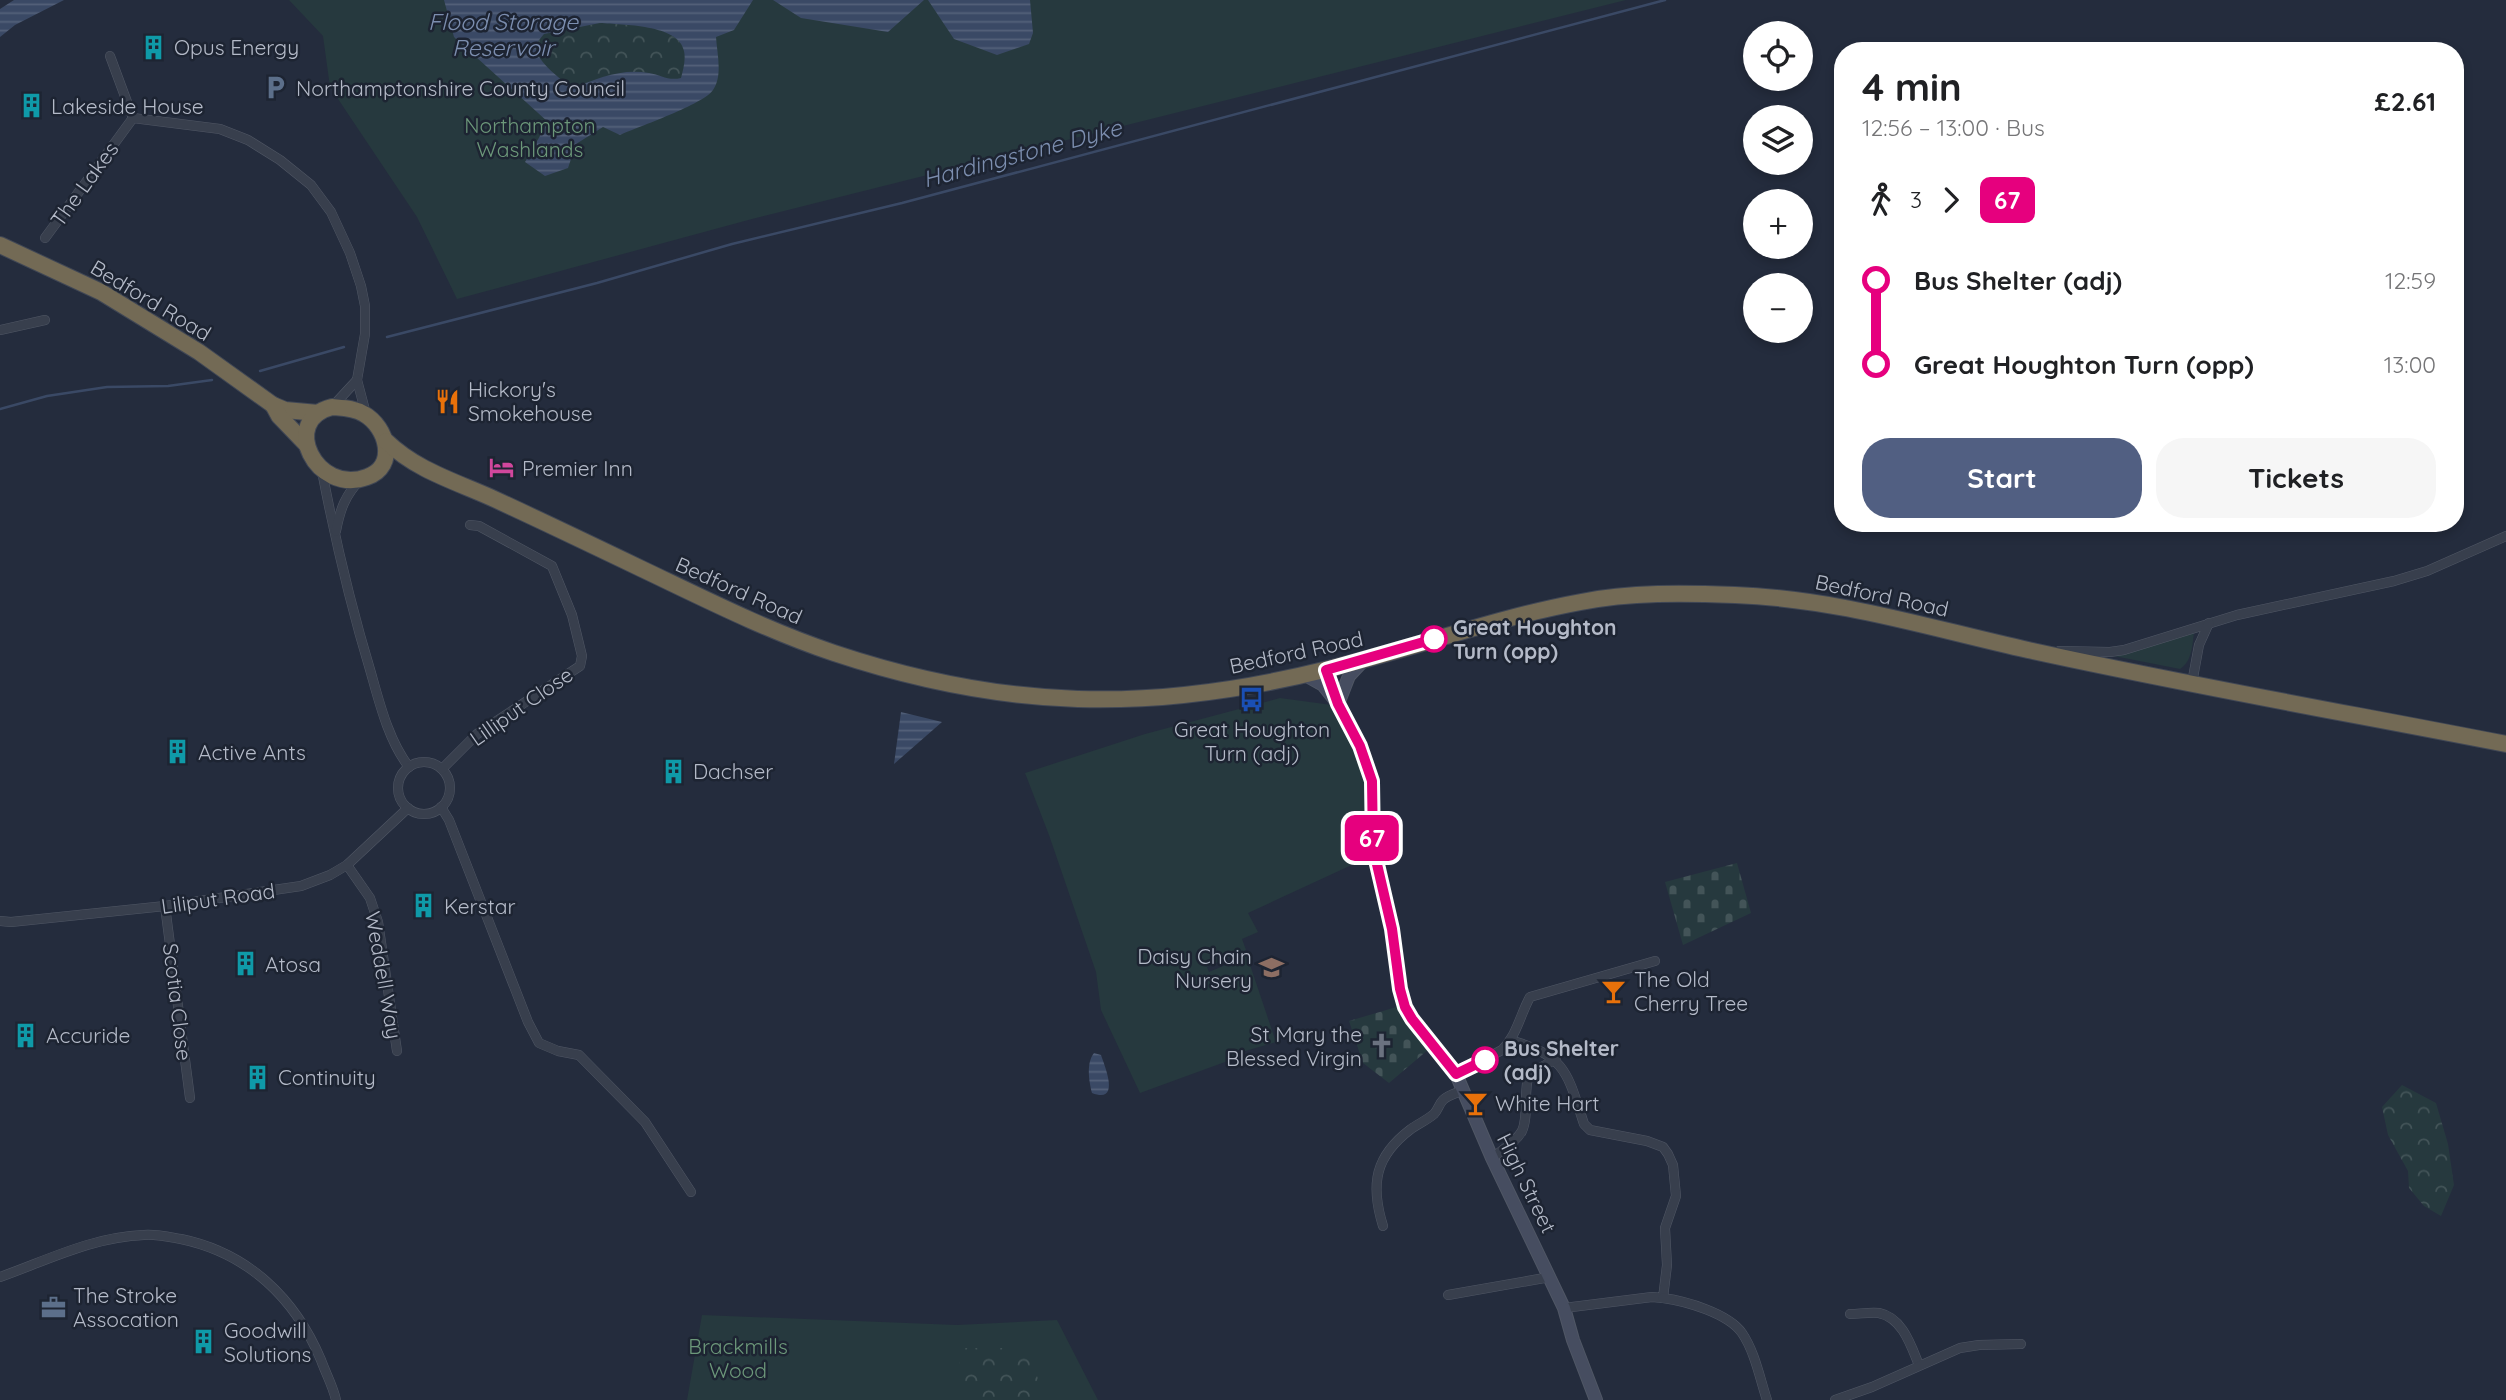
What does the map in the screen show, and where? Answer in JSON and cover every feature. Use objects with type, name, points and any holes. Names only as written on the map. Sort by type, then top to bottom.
[{"type":"highway","name":"Bedford Road","points":[[0,245],[101,292],[199,352],[273,405],[285,410],[325,410]]},
{"type":"highway","name":"Bedford Road","points":[[273,405],[279,416],[306,444]]},
{"type":"highway","points":[[347,408],[366,414],[386,441],[386,458],[378,472],[362,479],[340,479],[322,471],[306,444],[310,422],[325,410],[347,408]]},
{"type":"highway","name":"Bedford Road","points":[[386,441],[421,468],[747,618],[829,652],[947,685],[1043,699],[1112,701],[1180,696],[1305,675],[1584,601],[1679,594],[1823,603],[1882,614],[2026,649]]},
{"type":"highway","name":"Bedford Road","points":[[378,472],[401,467],[421,468]]},
{"type":"highway","points":[[2026,649],[2506,744]]},
{"type":"street","points":[[110,56],[134,118],[220,128],[248,140],[280,160],[311,185],[331,212],[350,253],[365,306],[365,326],[357,380],[366,414]]},
{"type":"street","name":"The Lakes","points":[[45,238],[134,118]]},
{"type":"street","points":[[0,330],[45,320]]},
{"type":"street","points":[[325,410],[357,380]]},
{"type":"street","points":[[322,471],[348,595],[396,746],[410,767]]},
{"type":"street","points":[[335,533],[346,497],[362,479]]},
{"type":"street","name":"Lilliput Close","points":[[442,769],[477,734],[580,666],[582,656],[572,615],[552,566],[479,526],[470,525]]},
{"type":"street","name":"Bedford Road","points":[[2026,649],[2109,652],[2124,650],[2209,623],[2287,603],[2405,578],[2506,536]]},
{"type":"street","points":[[2192,683],[2199,645],[2209,623]]},
{"type":"street","points":[[1338,704],[1349,676],[1364,660]]},
{"type":"street","name":"High Street","points":[[1326,670],[1338,704],[1360,746],[1372,781],[1373,847],[1392,929],[1405,1007],[1456,1074],[1492,1158],[1564,1308],[1596,1400]]},
{"type":"street","points":[[1305,675],[1323,685],[1338,704]]},
{"type":"street","points":[[425,762],[442,769],[449,779],[450,787],[446,802],[441,807],[428,813],[414,811],[403,802],[400,779],[410,767],[425,762]]},
{"type":"street","name":"Liliput Road","points":[[0,921],[165,906],[301,886],[347,865],[408,807]]},
{"type":"street","points":[[441,807],[449,820],[528,1022],[539,1043],[558,1051],[579,1055],[645,1122],[691,1192]]},
{"type":"street","name":"Weddell Way","points":[[347,865],[370,898],[378,922],[397,1051]]},
{"type":"street","name":"Scotia Close","points":[[165,906],[190,1098]]},
{"type":"street","points":[[1456,1074],[1502,1050],[1510,1040],[1530,997],[1655,961]]},
{"type":"street","points":[[1510,1040],[1528,1045],[1556,1059],[1564,1068],[1584,1124],[1590,1130],[1647,1141],[1663,1147],[1668,1154],[1676,1183],[1674,1207],[1665,1228],[1667,1265],[1663,1298]]},
{"type":"street","points":[[1492,1158],[1521,1133],[1524,1126],[1527,1078],[1532,1071],[1556,1059]]},
{"type":"street","points":[[1384,1226],[1375,1190],[1380,1167],[1391,1147],[1409,1130],[1435,1113],[1442,1101],[1463,1090]]},
{"type":"street","points":[[0,1277],[75,1248],[125,1237],[164,1236],[201,1244],[246,1265],[279,1292],[312,1339],[333,1386],[336,1400]]},
{"type":"street","points":[[1448,1295],[1548,1272]]},
{"type":"street","points":[[1564,1308],[1641,1298],[1663,1298],[1695,1306],[1719,1316],[1742,1332],[1767,1400]]},
{"type":"street","points":[[1850,1314],[1878,1313],[1894,1320],[1906,1336],[1919,1365]]},
{"type":"street","points":[[1835,1400],[1872,1387],[1960,1348],[2021,1344]]},
{"type":"green space","name":"Northampton Washlands","points":[[289,0],[1626,0],[752,219],[457,299],[417,217],[330,87],[323,36]]},
{"type":"green space","points":[[600,23],[648,28],[672,36],[680,42],[684,51],[681,79],[649,73],[630,73],[601,78],[574,88],[551,71],[537,54],[538,41],[544,34]]},
{"type":"green space","points":[[2194,633],[2189,658],[2180,669],[2109,655]]},
{"type":"green space","points":[[1280,698],[1332,705],[1357,750],[1363,770],[1369,857],[1248,913],[1258,932],[1242,939],[1246,950],[1207,967],[1209,972],[1247,956],[1276,1042],[1235,1054],[1236,1058],[1140,1093],[1101,1010],[1096,972],[1025,773],[1145,734]]},
{"type":"green space","points":[[1737,863],[1751,913],[1683,945],[1665,882]]},
{"type":"green space","points":[[1400,1006],[1404,1020],[1429,1049],[1389,1083],[1363,1063],[1349,1021]]},
{"type":"green space","points":[[2402,1085],[2436,1103],[2448,1144],[2454,1185],[2441,1216],[2424,1206],[2409,1188],[2408,1171],[2388,1135],[2382,1107]]},
{"type":"green space","name":"Brackmills Wood","points":[[702,1315],[957,1325],[1057,1320],[1098,1400],[687,1400]]},
{"type":"green space","points":[[956,1348],[1005,1348],[1032,1361],[1045,1400],[971,1400]]},
{"type":"water","points":[[14,0],[64,0],[15,25],[0,37],[0,9]]},
{"type":"water","name":"Flood Storage Reservoir","points":[[444,0],[753,0],[734,30],[716,37],[718,78],[707,96],[620,135],[603,127],[576,144],[568,168],[545,176],[525,162],[548,122],[454,37]],"holes":[[[600,23],[648,28],[672,36],[680,42],[684,51],[681,78],[629,72],[574,88],[551,71],[537,53],[537,44],[544,34]]]},
{"type":"water","points":[[773,0],[924,0],[888,32],[801,18]]},
{"type":"water","points":[[928,0],[1030,0],[1033,33],[1029,44],[997,55],[954,39]]},
{"type":"water","points":[[901,712],[942,722],[894,764]]},
{"type":"water","points":[[1094,1053],[1101,1055],[1108,1075],[1109,1089],[1101,1095],[1092,1093],[1090,1083],[1089,1067]]},
{"type":"waterway","name":"Hardingstone Dyke","points":[[387,337],[1665,0]]},
{"type":"waterway","name":"Hardingstone Dyke","points":[[260,371],[344,347]]},
{"type":"waterway","name":"Hardingstone Dyke","points":[[0,409],[47,396],[107,387],[168,386],[212,380]]},
{"type":"bus line","name":"67","points":[[1434,639],[1326,670],[1338,704],[1360,746],[1372,781],[1373,847],[1392,929],[1405,1007],[1456,1074],[1485,1060]]},
{"type":"place","name":"Opus Energy","points":[[154,47]]},
{"type":"place","name":"Northamptonshire County Council","points":[[276,88]]},
{"type":"place","name":"Lakeside House","points":[[31,106]]},
{"type":"place","name":"Hickory's Smokehouse","points":[[448,401]]},
{"type":"place","name":"Premier Inn","points":[[502,468]]},
{"type":"place","name":"Great Houghton Turn (opp)","points":[[1434,639]]},
{"type":"place","name":"Great Houghton Turn (adj)","points":[[1252,700]]},
{"type":"place","name":"Active Ants","points":[[178,752]]},
{"type":"place","name":"Dachser","points":[[673,771]]},
{"type":"place","name":"Kerstar","points":[[424,906]]},
{"type":"place","name":"Atosa","points":[[245,964]]},
{"type":"place","name":"Daisy Chain Nursery","points":[[1272,968]]},
{"type":"place","name":"The Old Cherry Tree","points":[[1614,991]]},
{"type":"place","name":"Accuride","points":[[26,1035]]},
{"type":"place","name":"St Mary the Blessed Virgin","points":[[1382,1046]]},
{"type":"place","name":"Bus Shelter (adj)","points":[[1485,1060]]},
{"type":"place","name":"Continuity","points":[[258,1077]]},
{"type":"place","name":"White Hart","points":[[1475,1103]]},
{"type":"place","name":"The Stroke Assocation","points":[[53,1307]]},
{"type":"place","name":"Goodwill Solutions","points":[[204,1342]]}]
